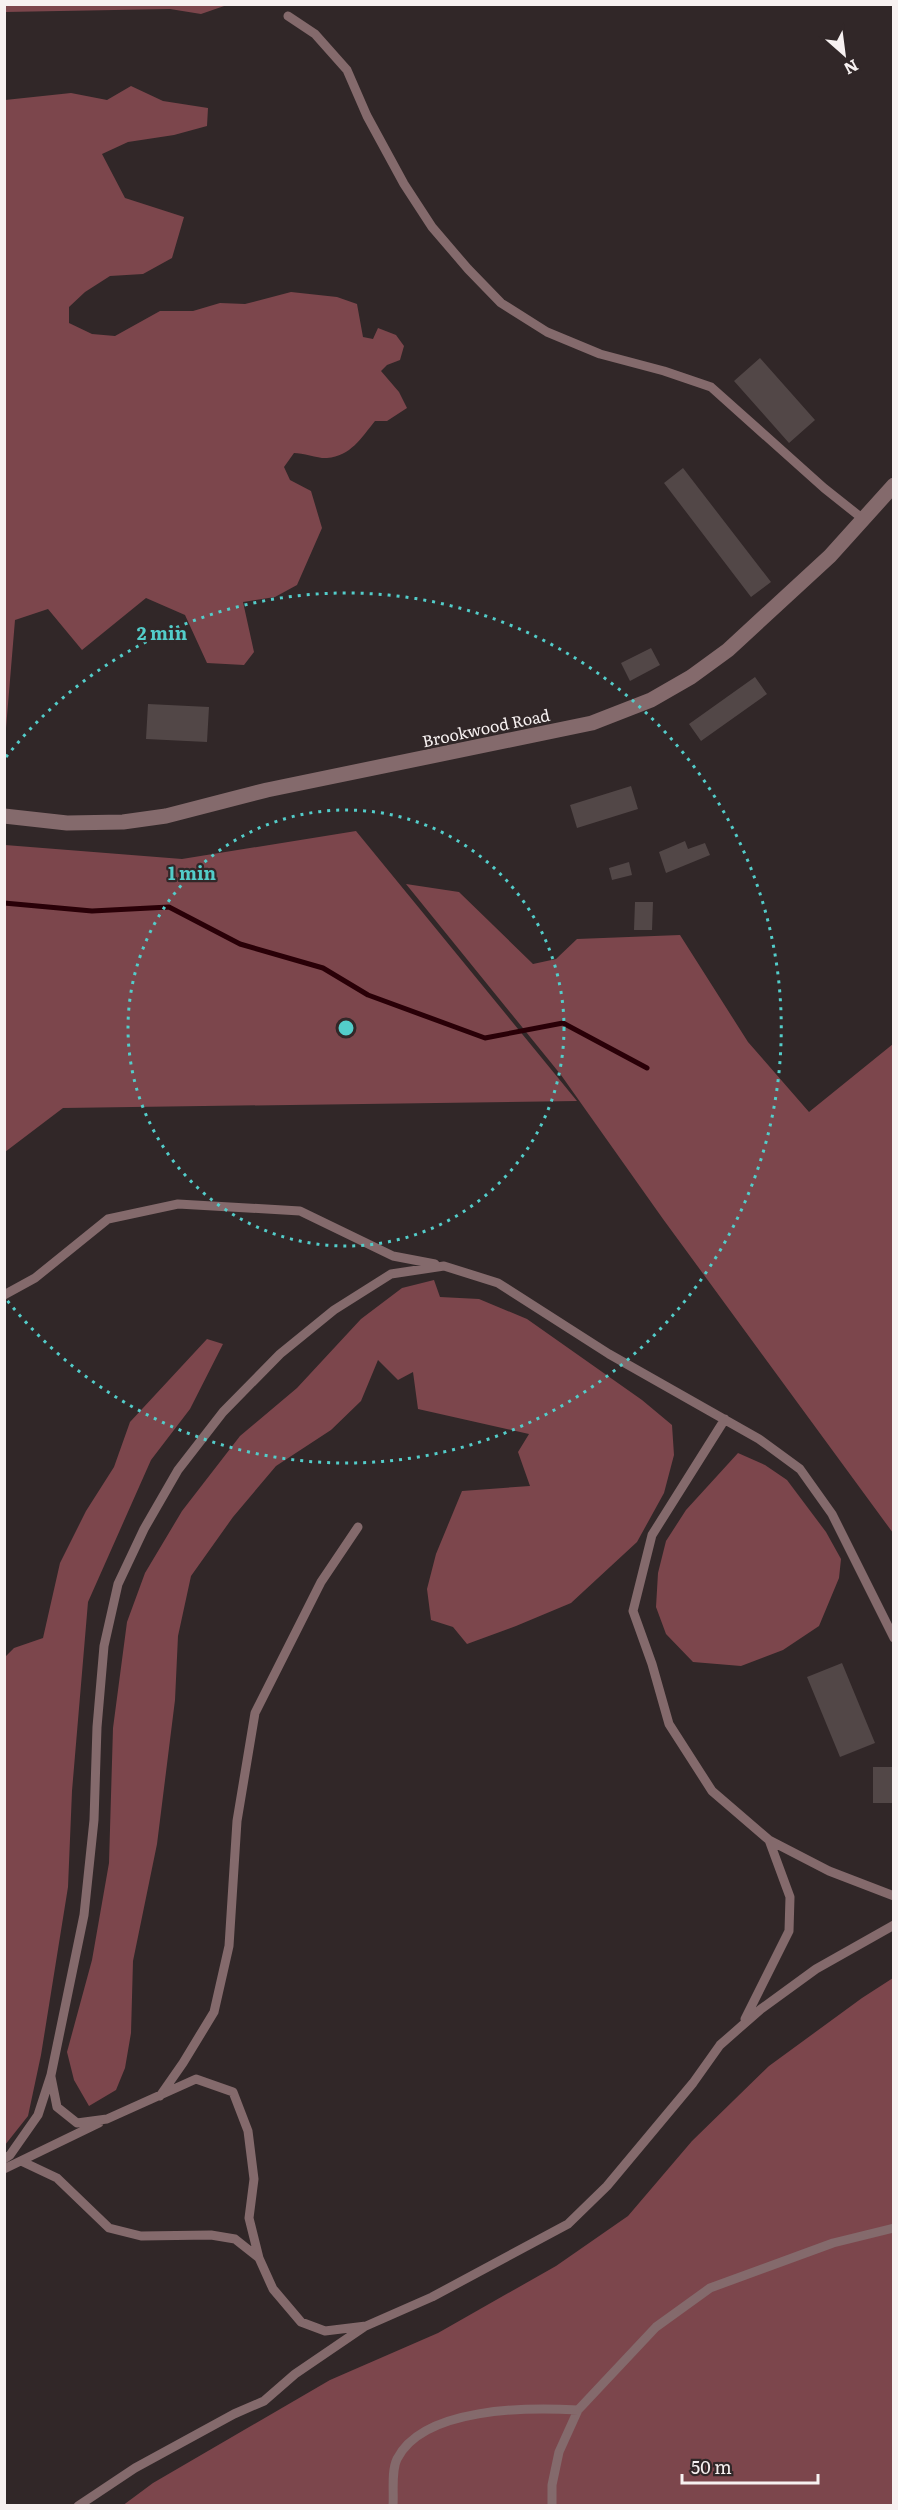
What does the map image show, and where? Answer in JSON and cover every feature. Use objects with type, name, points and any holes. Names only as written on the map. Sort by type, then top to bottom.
[{"type":"street","name":"Brookwood Road","points":[[4,816],[67,823],[123,822],[166,816],[267,790],[592,723],[651,700],[691,677],[728,650],[830,556],[894,485]]},
{"type":"lane","points":[[288,16],[315,34],[347,70],[367,117],[404,184],[427,218],[468,269],[501,303],[547,332],[600,354],[664,371],[711,387],[824,488],[863,519]]},
{"type":"lane","points":[[4,1295],[35,1278],[108,1219],[178,1204],[300,1211],[393,1256],[444,1266],[498,1283],[609,1354],[759,1438],[800,1469],[832,1514],[894,1638]]},
{"type":"lane","points":[[4,2159],[10,2155],[38,2115],[51,2075],[84,1915],[94,1820],[97,1727],[104,1646],[118,1584],[144,1529],[178,1470],[223,1412],[280,1354],[334,1310],[390,1274],[444,1266]]},
{"type":"lane","points":[[725,1419],[652,1535],[633,1611],[652,1664],[669,1724],[712,1791],[769,1840],[829,1871],[894,1896]]},
{"type":"lane","points":[[158,2098],[183,2063],[214,2012],[229,1946],[237,1821],[255,1713],[321,1582],[358,1527]]},
{"type":"lane","points":[[741,2026],[789,1931],[790,1897],[769,1840]]},
{"type":"lane","points":[[78,2505],[135,2468],[234,2414],[264,2401],[295,2374],[366,2326],[432,2297],[568,2223],[607,2186],[693,2083],[720,2045],[761,2009],[816,1969],[894,1925]]},
{"type":"lane","points":[[51,2075],[57,2107],[76,2123],[107,2119]]},
{"type":"lane","points":[[4,2169],[196,2079],[233,2092],[248,2130],[254,2179],[249,2218],[259,2258],[273,2289],[301,2322],[325,2331],[366,2326]]},
{"type":"lane","points":[[21,2161],[57,2178],[109,2228],[141,2236],[211,2235],[235,2239],[259,2258]]},
{"type":"lane","points":[[552,2505],[552,2485],[559,2452],[578,2410],[656,2327],[710,2288],[833,2243],[894,2228]]},
{"type":"lane","points":[[393,2505],[396,2461],[410,2441],[443,2422],[481,2413],[511,2410],[578,2410]]},
{"type":"shaded area","points":[[4,5],[227,5],[201,14],[170,9],[5,12]]},
{"type":"shaded area","points":[[131,86],[163,101],[208,108],[207,126],[174,135],[128,142],[102,154],[125,198],[184,217],[172,258],[143,274],[110,276],[85,292],[69,307],[69,323],[92,334],[115,336],[160,311],[193,311],[220,303],[245,304],[291,292],[337,297],[357,304],[363,337],[373,339],[378,328],[396,335],[404,346],[400,360],[387,365],[381,371],[399,392],[407,408],[387,421],[375,421],[360,440],[343,454],[324,458],[294,453],[284,467],[290,480],[311,491],[322,528],[297,585],[275,597],[243,602],[254,652],[244,665],[207,663],[185,615],[146,598],[82,650],[48,609],[15,620],[5,740],[5,100],[71,93],[107,100]]},
{"type":"shaded area","points":[[356,831],[577,1101],[63,1108],[5,1152],[5,845],[182,859]]},
{"type":"shaded area","points":[[406,884],[459,892],[533,964],[556,959],[577,939],[680,935],[748,1042],[809,1112],[893,1044],[893,1533],[663,1219],[561,1075]]},
{"type":"shaded area","points":[[434,1280],[440,1297],[479,1299],[527,1319],[642,1400],[672,1425],[674,1455],[664,1493],[637,1542],[571,1603],[467,1644],[453,1627],[431,1620],[427,1589],[436,1554],[462,1491],[530,1486],[518,1452],[529,1434],[418,1409],[413,1372],[398,1380],[378,1360],[361,1401],[331,1430],[276,1466],[233,1517],[191,1576],[178,1636],[175,1700],[157,1844],[133,1961],[131,2033],[125,2068],[116,2090],[89,2106],[74,2080],[67,2052],[92,1960],[109,1863],[113,1728],[127,1622],[145,1573],[182,1511],[240,1436],[297,1388],[361,1319],[402,1288]]},
{"type":"shaded area","points":[[207,1339],[223,1344],[190,1409],[151,1460],[88,1602],[72,1791],[68,1887],[41,2055],[28,2116],[5,2145],[5,1657],[14,1648],[43,1638],[60,1563],[86,1511],[114,1467],[130,1422]]},
{"type":"shaded area","points":[[738,1453],[765,1465],[787,1480],[826,1532],[841,1559],[839,1578],[819,1626],[783,1650],[741,1666],[693,1662],[666,1634],[656,1607],[658,1573],[666,1541],[686,1510]]},
{"type":"shaded area","points":[[893,1978],[893,2505],[122,2506],[153,2483],[330,2380],[438,2333],[556,2266],[628,2216],[692,2141],[769,2066]]},
{"type":"building","points":[[760,358],[815,420],[789,443],[734,381]]},
{"type":"building","points":[[683,468],[771,582],[751,597],[664,483]]},
{"type":"building","points":[[651,648],[660,665],[630,681],[621,663]]},
{"type":"building","points":[[755,677],[767,694],[701,741],[689,724]]},
{"type":"building","points":[[148,704],[209,707],[207,742],[146,739]]},
{"type":"building","points":[[631,786],[638,809],[577,828],[570,805]]},
{"type":"building","points":[[685,841],[688,849],[705,843],[710,855],[666,873],[659,852]]},
{"type":"building","points":[[629,862],[632,875],[612,880],[609,868]]},
{"type":"building","points":[[635,902],[653,902],[652,930],[634,930]]},
{"type":"building","points":[[842,1663],[875,1743],[840,1757],[807,1677]]},
{"type":"building","points":[[873,1767],[894,1767],[894,1803],[873,1803]]},
{"type":"waterway","points":[[4,903],[92,911],[169,907],[240,944],[323,968],[368,995],[485,1038],[563,1023],[647,1068]]}]
